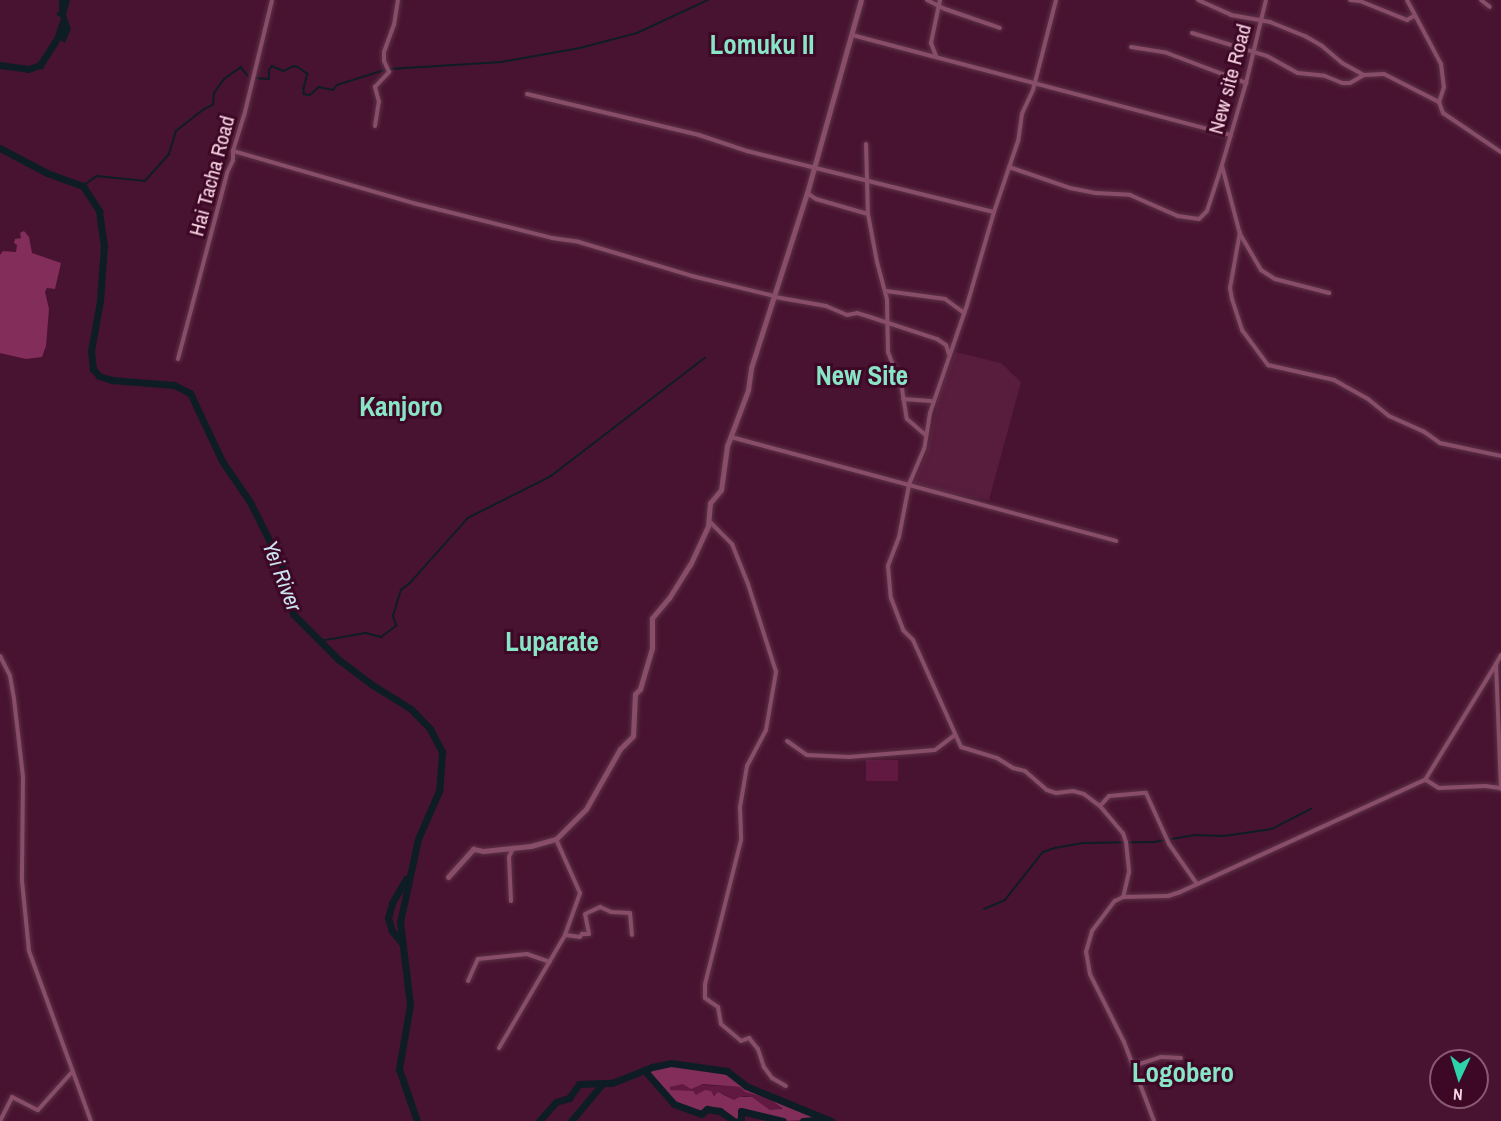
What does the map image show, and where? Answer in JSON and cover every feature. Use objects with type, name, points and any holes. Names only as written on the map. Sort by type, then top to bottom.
[{"type":"street","name":"Hai Tacha Road","points":[[178,359],[227,173],[233,160],[232,151],[244,116],[273,0]]},
{"type":"street","points":[[375,126],[379,102],[375,87],[389,72],[384,52],[394,25],[398,0]]},
{"type":"street","points":[[448,877],[473,849],[483,851],[513,848],[556,839],[586,809],[620,749],[633,736],[635,694],[640,689],[652,648],[652,618],[669,598],[690,565],[709,520],[710,503],[721,490],[731,437],[748,390],[751,368],[807,193],[861,0]]},
{"type":"street","points":[[927,0],[1000,28]]},
{"type":"street","points":[[936,56],[931,43],[940,0]]},
{"type":"street","points":[[1056,0],[1035,81],[1022,114],[1018,141],[934,401],[924,434],[924,449],[909,485],[899,537],[888,567],[891,598],[903,630],[913,640],[961,747],[996,758],[1013,768],[1025,771],[1047,790],[1056,793],[1073,791],[1084,794],[1100,807],[1123,833],[1126,842],[1128,872],[1123,897]]},
{"type":"street","points":[[1198,0],[1231,15],[1261,21],[1314,41],[1342,63],[1364,75],[1390,75],[1439,102],[1446,116],[1501,152]]},
{"type":"street","name":"New site Road","points":[[1009,167],[1070,188],[1130,195],[1192,219],[1199,219],[1208,211],[1246,83],[1266,0]]},
{"type":"street","points":[[1350,0],[1360,1],[1407,20],[1414,16]]},
{"type":"street","points":[[1407,0],[1441,64],[1444,87],[1439,102]]},
{"type":"street","points":[[1481,0],[1490,7]]},
{"type":"street","points":[[1192,33],[1253,51],[1274,59],[1298,73],[1325,76],[1342,83],[1350,83],[1364,75]]},
{"type":"street","points":[[852,34],[1231,135]]},
{"type":"street","points":[[1131,47],[1167,54],[1246,83]]},
{"type":"street","points":[[527,94],[699,135],[814,168],[994,212]]},
{"type":"street","points":[[866,144],[868,214],[876,262],[886,291],[888,352],[907,419],[924,434]]},
{"type":"street","points":[[232,151],[413,203],[552,238],[579,242],[692,276],[775,297],[804,300],[847,315],[860,314],[937,339],[946,345],[949,354]]},
{"type":"street","points":[[1222,165],[1240,232],[1261,270],[1275,279],[1329,292]]},
{"type":"street","points":[[807,193],[816,199],[868,214]]},
{"type":"street","points":[[1240,232],[1230,288],[1232,299],[1242,330],[1268,365],[1334,380],[1368,399],[1389,416],[1423,431],[1440,443],[1501,456]]},
{"type":"street","points":[[886,291],[945,299],[964,313]]},
{"type":"street","points":[[903,399],[934,401]]},
{"type":"street","points":[[731,437],[751,445],[1116,541]]},
{"type":"street","points":[[709,520],[732,544],[748,584],[776,672],[766,730],[747,766],[740,807],[741,840],[705,984],[705,998],[718,1007],[721,1024],[741,1041],[749,1038],[758,1049],[764,1067],[772,1078],[786,1086]]},
{"type":"street","points":[[1154,1121],[1133,1066],[1090,974],[1086,952],[1092,931],[1115,901],[1123,897],[1168,896],[1425,780],[1501,655]]},
{"type":"street","points":[[0,656],[10,676],[23,777],[22,880],[29,951],[91,1121]]},
{"type":"street","points":[[1425,780],[1436,788],[1485,786],[1500,789],[1496,664]]},
{"type":"street","points":[[787,741],[807,755],[849,757],[935,750],[955,735]]},
{"type":"street","points":[[1100,807],[1109,796],[1146,793],[1169,844],[1197,884]]},
{"type":"street","points":[[500,1048],[565,934],[580,893],[556,839]]},
{"type":"street","points":[[511,901],[509,857],[513,848]]},
{"type":"street","points":[[565,934],[580,937],[582,934],[589,934],[585,914],[600,907],[611,912],[630,913],[632,935]]},
{"type":"street","points":[[468,981],[478,959],[527,954],[550,962]]},
{"type":"street","points":[[1133,1066],[1161,1057],[1181,1058]]},
{"type":"street","points":[[0,1120],[12,1097],[38,1110],[72,1072]]},
{"type":"shaded area","points":[[24,231],[29,237],[32,253],[61,263],[55,289],[47,288],[45,292],[49,309],[46,346],[42,357],[26,359],[0,353],[0,255],[3,251],[16,252],[15,239],[21,238],[20,233]]},
{"type":"shaded area","points":[[955,352],[1001,363],[1021,382],[989,500],[941,492],[914,483],[927,452],[939,395]]},
{"type":"shaded area","points":[[866,760],[898,760],[898,781],[866,781]]},
{"type":"shaded area","points":[[671,1063],[727,1071],[746,1086],[829,1119],[783,1121],[741,1111],[741,1120],[734,1121],[720,1111],[707,1109],[701,1114],[690,1109],[682,1109],[662,1094],[644,1070]],"holes":[[[683,1084],[691,1089],[703,1084],[740,1087],[745,1092],[768,1098],[783,1109],[770,1110],[752,1097],[739,1097],[734,1100],[718,1092],[714,1096],[711,1091],[705,1090],[696,1095],[693,1091],[670,1090],[670,1087]]]},
{"type":"shaded area","points":[[683,1084],[740,1087],[745,1092],[768,1098],[783,1110],[770,1110],[752,1097],[744,1096],[734,1100],[724,1094],[695,1095],[670,1090],[670,1087]]},
{"type":"water","points":[[59,0],[70,0],[66,15],[71,29],[65,43],[55,36],[61,18],[56,14],[59,11]]},
{"type":"waterway","points":[[390,69],[501,62],[580,48],[637,33],[708,0]]},
{"type":"waterway","name":"Yei River","points":[[0,65],[28,69],[40,65],[62,31]]},
{"type":"waterway","points":[[255,78],[269,79],[269,70],[272,66],[284,71],[294,66],[298,67],[308,74],[304,94],[310,95],[319,87],[333,90],[337,85],[385,70]]},
{"type":"waterway","points":[[83,186],[97,176],[145,181],[169,154],[176,131],[204,109],[213,105],[214,93],[224,79],[241,67],[248,76]]},
{"type":"waterway","name":"Yei River","points":[[0,148],[47,173],[83,186],[99,211],[104,245],[100,301],[91,351],[93,369],[99,376],[112,380],[174,385],[190,393],[222,461],[250,502],[282,566],[293,614],[338,659],[371,684],[411,709],[430,729],[442,752],[439,791],[418,839],[400,922],[410,1005],[399,1069],[417,1121]]},
{"type":"waterway","points":[[320,641],[366,633],[381,637],[396,626],[393,616],[401,590],[410,583],[468,518],[551,476],[705,358]]},
{"type":"waterway","points":[[984,909],[1005,900],[1043,852],[1055,848],[1083,843],[1154,842],[1196,835],[1224,836],[1272,829],[1311,809]]},
{"type":"waterway","points":[[402,943],[392,931],[388,918],[392,903],[406,879]]},
{"type":"waterway","name":"Yei River","points":[[539,1121],[556,1102],[569,1098],[579,1084],[612,1083],[652,1067],[671,1063],[727,1071],[746,1086],[831,1121]]},
{"type":"waterway","points":[[644,1070],[674,1104],[701,1114],[707,1109],[720,1111],[734,1121]]},
{"type":"waterway","points":[[571,1121],[602,1084]]},
{"type":"waterway","points":[[738,1121],[741,1120],[741,1111],[783,1121]]},
{"type":"waterway","points":[[803,1121],[827,1119]]},
{"type":"district","name":"Lomuku II","points":[[762,45]]},
{"type":"district","name":"New Site","points":[[862,376]]},
{"type":"district","name":"Kanjoro","points":[[401,407]]},
{"type":"district","name":"Luparate","points":[[552,642]]},
{"type":"district","name":"Logobero","points":[[1183,1073]]}]
